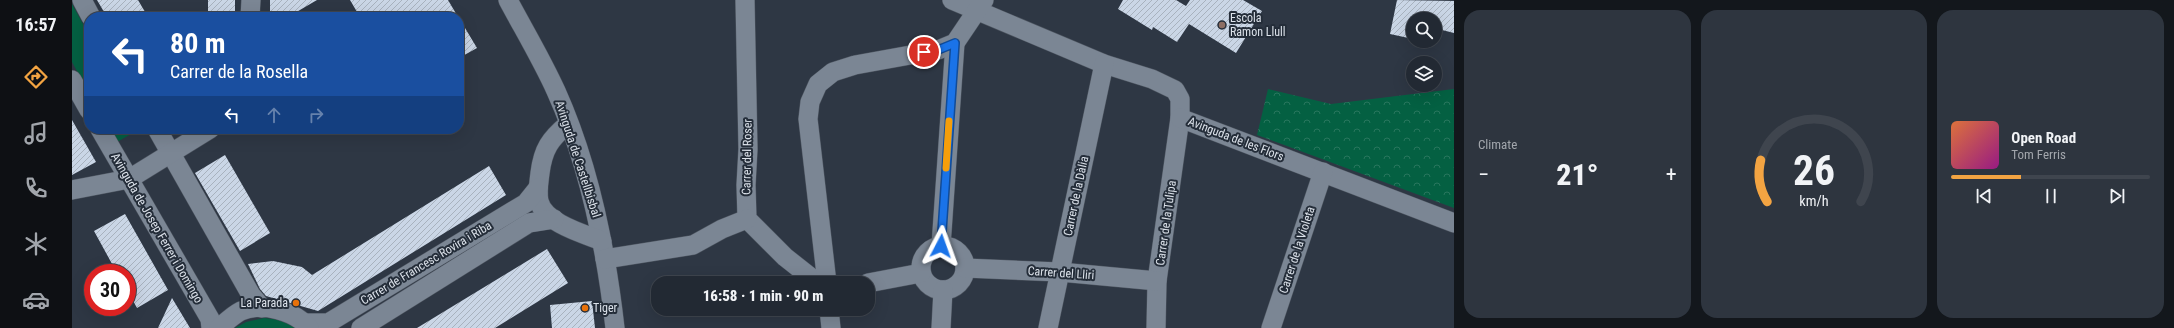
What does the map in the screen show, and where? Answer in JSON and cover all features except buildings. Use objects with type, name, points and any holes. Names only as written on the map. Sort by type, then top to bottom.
[{"type":"street","points":[[82,0],[89,12]]},
{"type":"street","points":[[250,12],[251,0]]},
{"type":"street","name":"Avinguda de Castellbisbal","points":[[508,0],[556,91],[568,124],[597,217],[604,250],[615,328]]},
{"type":"street","name":"Carrer del Roser","points":[[745,0],[747,219]]},
{"type":"street","name":"Avinguda de les Flors","points":[[952,0],[981,5],[1104,64],[1152,80],[1175,90],[1180,99],[1180,118],[1454,223]]},
{"type":"street","points":[[941,246],[955,43],[981,5]]},
{"type":"street","points":[[826,276],[808,119],[810,102],[818,84],[833,72],[855,64],[938,50],[955,43]]},
{"type":"street","name":"Carrer de la Dàlia","points":[[1048,328],[1104,64]]},
{"type":"street","points":[[72,80],[84,101]]},
{"type":"street","name":"Carrer de la Tulipa","points":[[1156,328],[1157,281],[1180,118]]},
{"type":"street","points":[[568,124],[551,138],[542,159],[538,188],[539,202],[548,215],[566,228],[604,250],[693,245],[722,229],[747,219],[785,257],[809,276]]},
{"type":"street","name":"Avinguda de Josep Ferrer i Domingo","points":[[103,134],[210,319],[211,328]]},
{"type":"street","points":[[160,134],[251,295],[262,308]]},
{"type":"street","points":[[72,190],[129,179],[202,134]]},
{"type":"street","name":"Carrer de la Violeta","points":[[1271,328],[1323,172]]},
{"type":"street","name":"Carrer de Francesc Rovira i Riba","points":[[307,326],[328,323],[526,203],[538,188]]},
{"type":"street","name":"Carrer de Francesc Rovira i Riba","points":[[361,328],[529,223],[554,219]]},
{"type":"street","points":[[941,246],[953,248],[959,254],[965,268],[960,281],[955,286],[943,290],[929,286],[921,273],[921,265],[924,255],[933,248],[941,246]]},
{"type":"street","name":"Carrer del Lliri","points":[[965,268],[1060,272],[1157,281]]},
{"type":"street","points":[[875,282],[921,273]]},
{"type":"street","points":[[941,328],[943,290]]},
{"type":"street","points":[[219,328],[242,311],[262,308],[276,309],[296,317],[307,326]]},
{"type":"street","points":[[830,316],[831,328]]},
{"type":"green space","points":[[72,4],[84,26],[84,84],[72,62]]},
{"type":"green space","points":[[1268,89],[1331,104],[1429,92],[1442,92],[1442,90],[1454,89],[1454,208],[1257,135]]},
{"type":"green space","points":[[112,134],[131,134],[117,142]]},
{"type":"green space","points":[[264,318],[281,320],[296,328],[235,328],[246,322]]},
{"type":"slow traffic","points":[[946,168],[949,121]]},
{"type":"place","name":"Escola Ramon Llull","points":[[1222,25]]},
{"type":"place","name":"La Parada","points":[[296,303]]},
{"type":"place","name":"Tiger","points":[[585,308]]},
{"type":"route","points":[[924,52],[938,50],[955,43],[941,246]]}]
